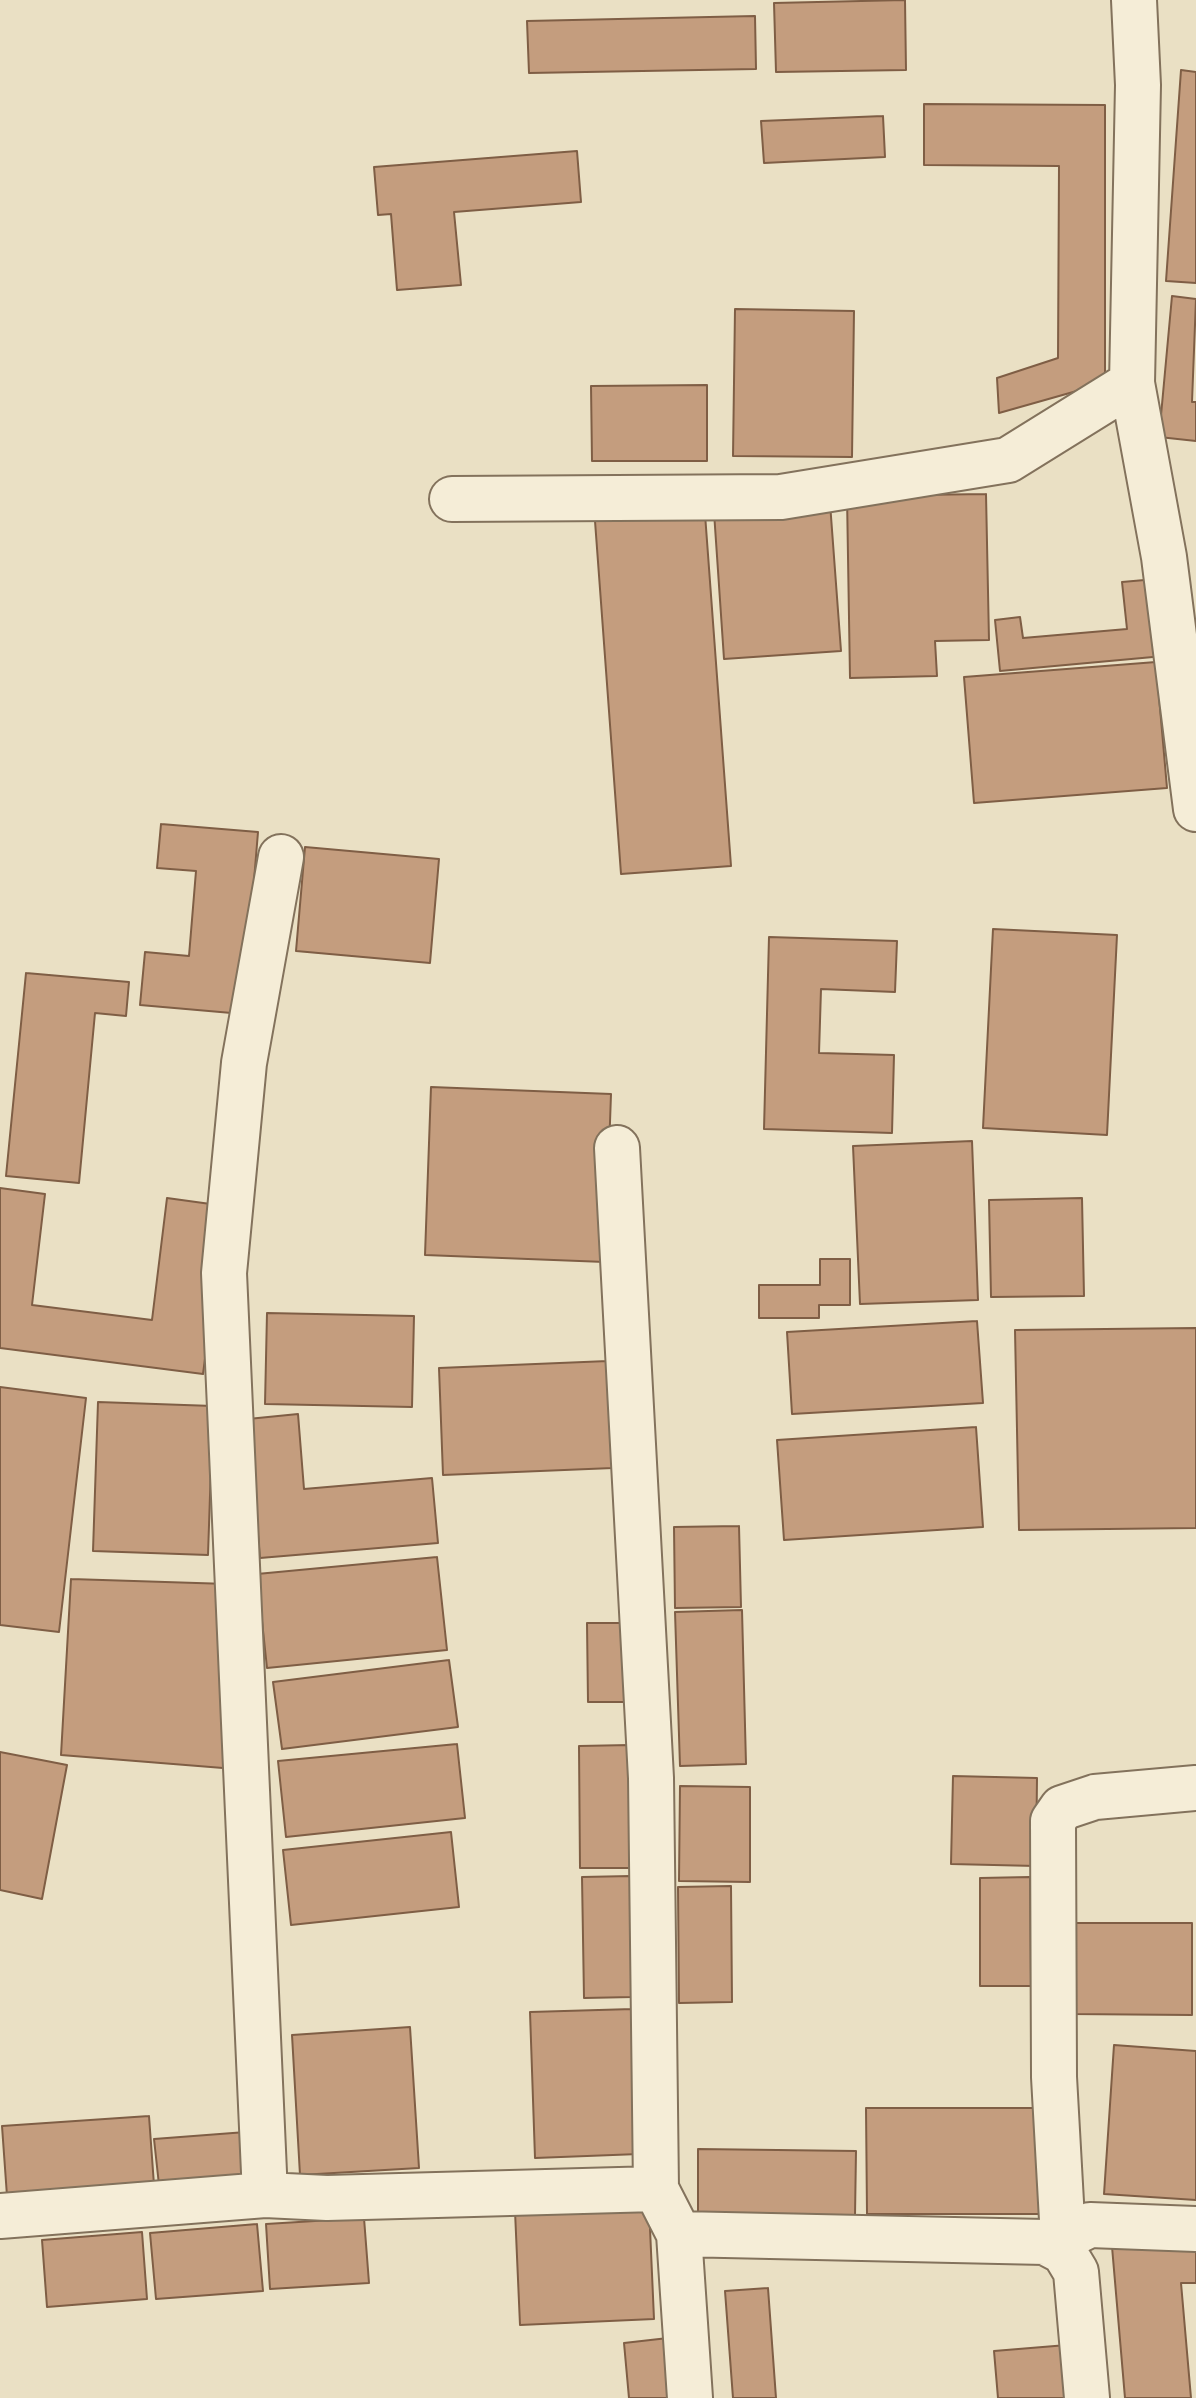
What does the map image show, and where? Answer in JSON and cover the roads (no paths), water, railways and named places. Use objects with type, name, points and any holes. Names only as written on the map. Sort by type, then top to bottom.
[{"type":"street","points":[[1134,0],[1138,85],[1132,383],[1164,557],[1196,809]]},
{"type":"street","points":[[452,499],[781,497],[1008,460],[1132,383]]},
{"type":"street","points":[[265,2195],[224,1273],[244,1063],[281,857]]},
{"type":"street","points":[[617,1148],[651,1778],[656,2189],[679,2234],[690,2398]]},
{"type":"street","points":[[1087,2398],[1076,2272],[1064,2245],[1054,2077],[1053,1821],[1062,1808],[1095,1797],[1196,1788]]},
{"type":"street","points":[[0,2216],[265,2195],[327,2198],[656,2189]]},
{"type":"street","points":[[679,2234],[1045,2242],[1064,2245],[1090,2225],[1196,2229]]}]
